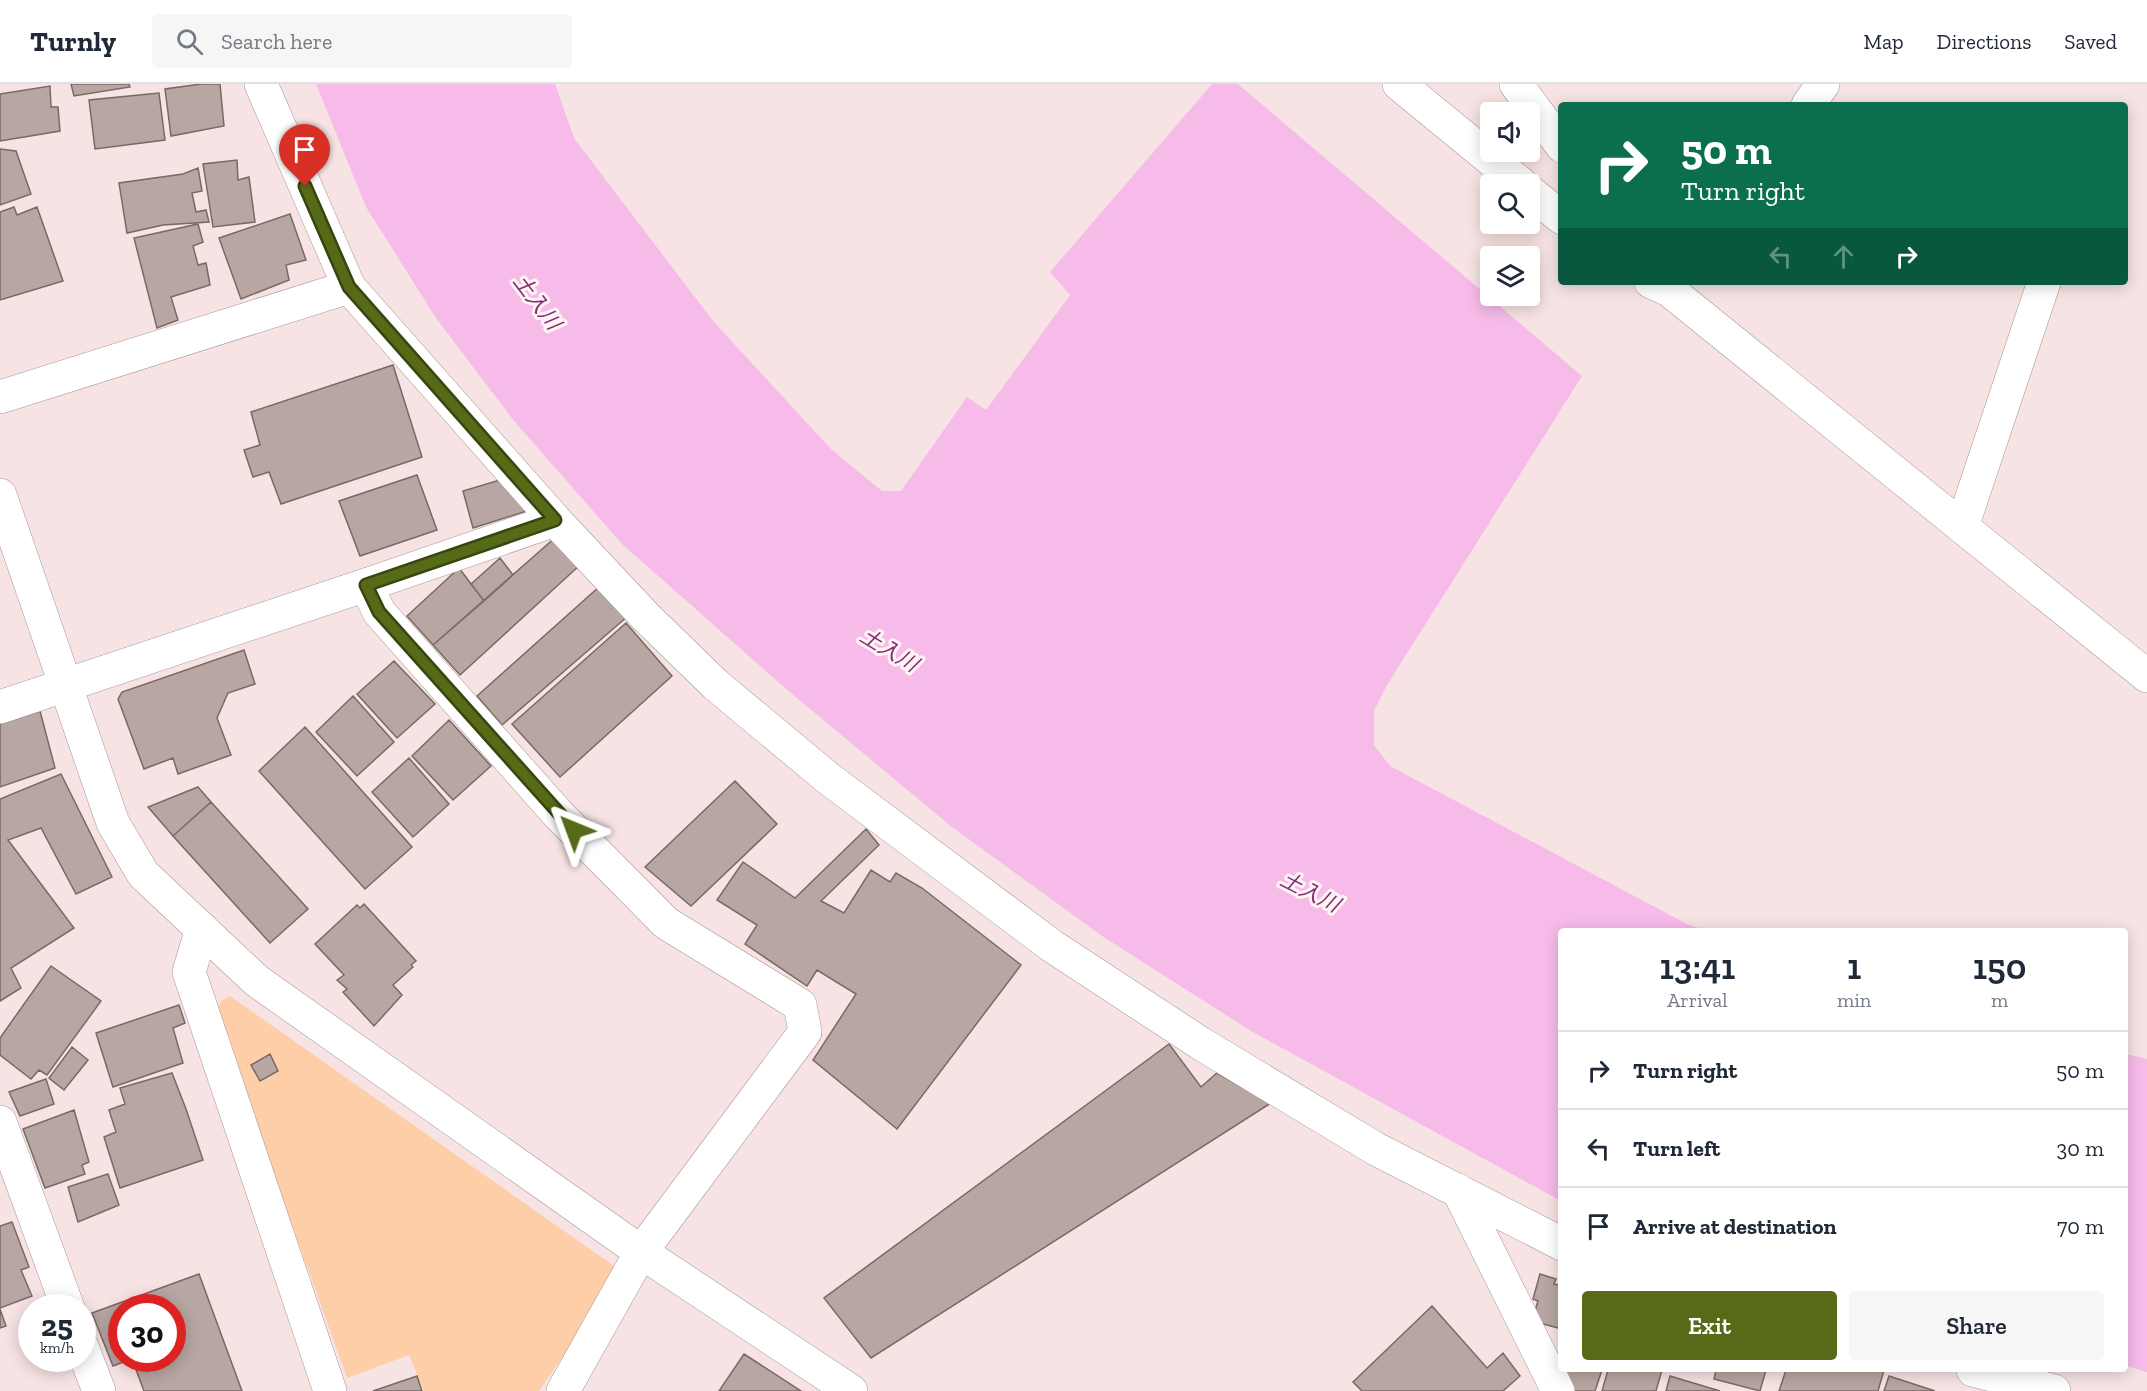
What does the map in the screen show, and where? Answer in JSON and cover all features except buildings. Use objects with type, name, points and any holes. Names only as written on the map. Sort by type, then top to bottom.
[{"type":"street","points":[[261,84],[349,287],[555,520],[645,616],[716,685],[829,779],[1033,932],[1200,1043],[1376,1149],[1558,1242]]},
{"type":"street","points":[[1399,84],[1509,174]]},
{"type":"street","points":[[1516,84],[1558,141]]},
{"type":"street","points":[[1810,102],[1823,84]]},
{"type":"street","points":[[1540,200],[1558,215]]},
{"type":"street","points":[[1665,285],[2147,676]]},
{"type":"street","points":[[1962,527],[2043,285]]},
{"type":"street","points":[[0,397],[349,287]]},
{"type":"street","points":[[0,495],[113,824],[143,874],[257,981],[641,1251],[851,1391]]},
{"type":"street","points":[[0,707],[555,520]]},
{"type":"street","points":[[366,585],[379,612],[558,814],[666,923],[800,1005],[805,1032],[641,1251],[563,1391]]},
{"type":"street","points":[[202,929],[189,972],[330,1391]]},
{"type":"street","points":[[0,1122],[63,1294]]},
{"type":"street","points":[[1458,1190],[1558,1391]]},
{"type":"street","points":[[92,1372],[99,1391]]},
{"type":"street","points":[[1981,1372],[2054,1391]]},
{"type":"shaded area","points":[[230,996],[621,1271],[539,1391],[424,1391],[409,1355],[347,1378],[216,1012],[221,1001]]},
{"type":"water","name":"土入川","points":[[316,84],[555,84],[574,138],[713,321],[831,449],[882,491],[901,491],[967,397],[986,410],[1070,295],[1050,272],[1212,84],[1238,84],[1480,289],[1480,306],[1500,306],[1582,376],[1387,685],[1374,711],[1374,745],[1390,766],[1698,928],[1558,928],[1558,1199],[1251,1031],[1102,936],[952,827],[785,688],[622,544],[514,421],[436,318],[366,207]]},
{"type":"water","points":[[2128,1054],[2147,1059],[2147,1372],[2128,1367]]},
{"type":"route","points":[[305,186],[349,287],[555,520],[366,585],[379,612],[574,830]]}]
